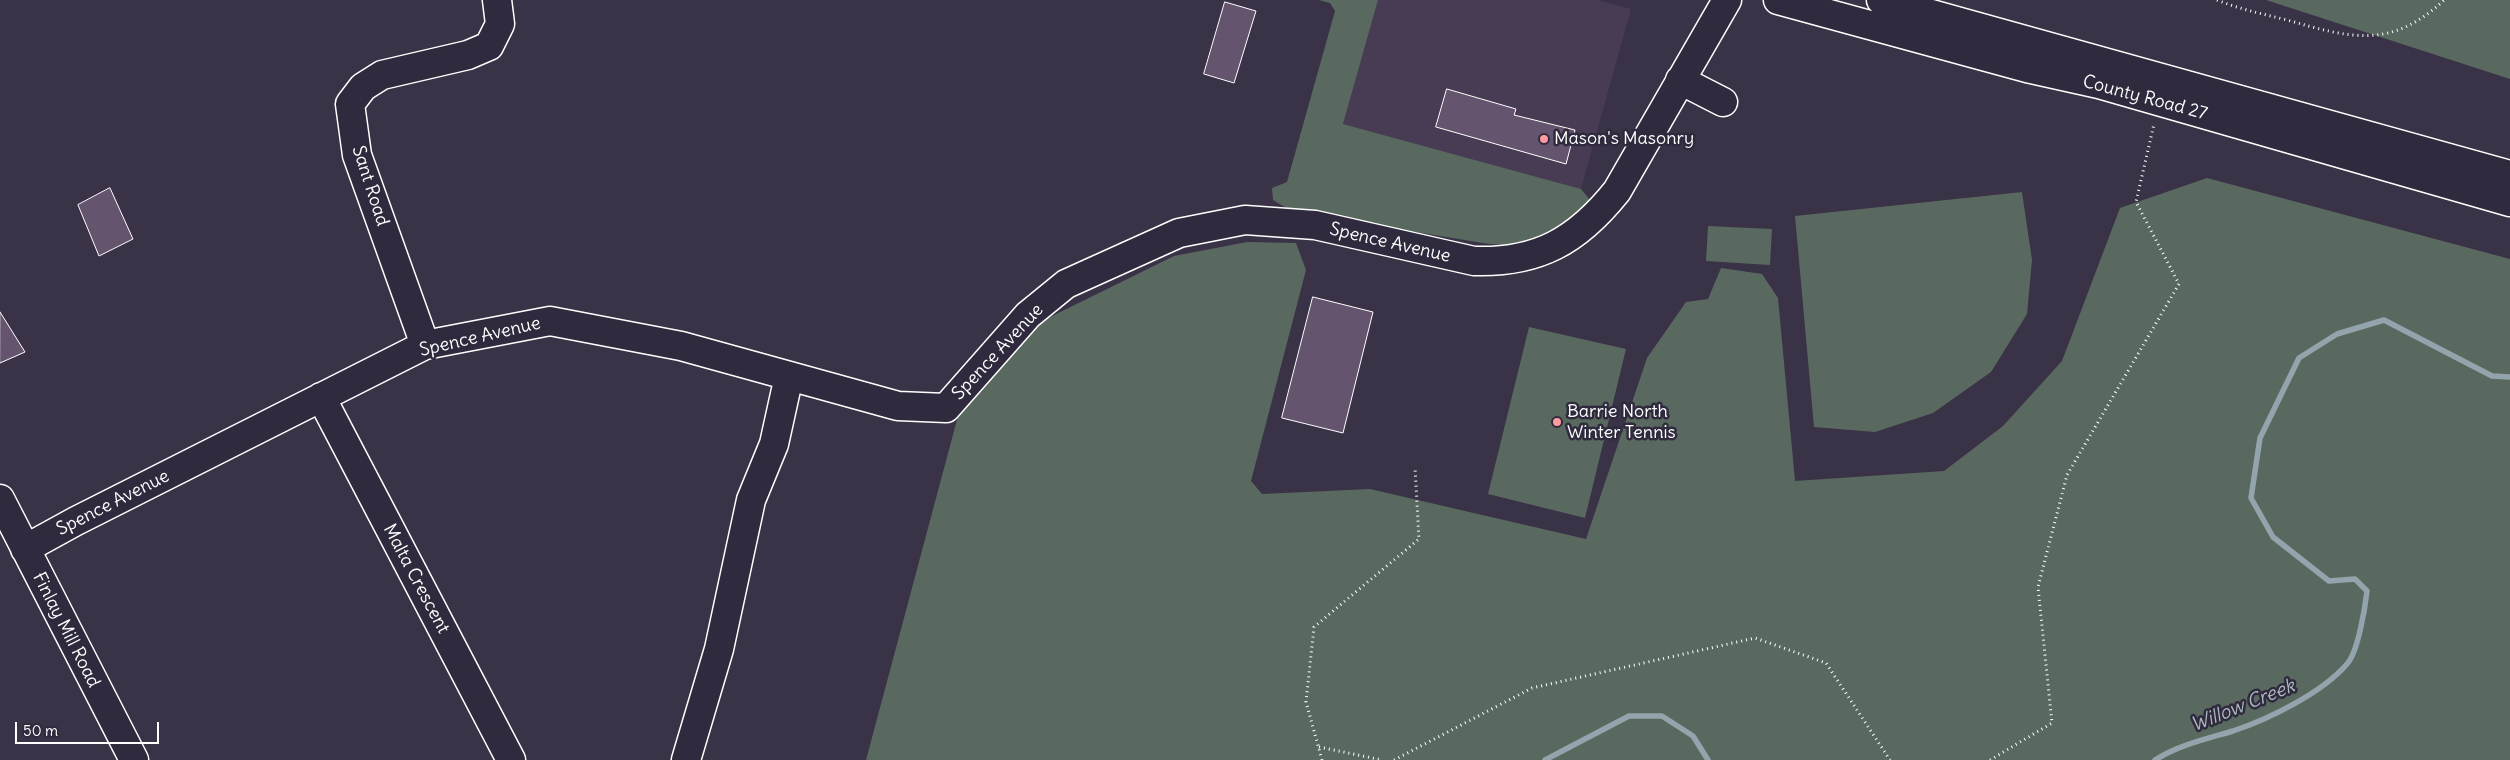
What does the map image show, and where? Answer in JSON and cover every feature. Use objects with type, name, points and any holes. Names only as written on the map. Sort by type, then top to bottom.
[{"type":"street","name":"Sant Road","points":[[425,345],[357,155],[350,104],[363,87],[382,75],[468,55],[489,46],[500,24],[497,0]]},
{"type":"street","name":"Spence Avenue","points":[[25,549],[425,345],[550,321],[681,346],[898,406],[946,408],[1028,315],[1066,284],[1179,233],[1245,220],[1315,225],[1474,261],[1499,262],[1529,257],[1577,232],[1599,213],[1617,191],[1727,0]]},
{"type":"street","name":"County Road 27","points":[[1778,0],[2159,102],[2510,202]]},
{"type":"street","name":"County Road 27","points":[[1881,0],[2510,174]]},
{"type":"street","points":[[1680,80],[1723,102]]},
{"type":"street","points":[[686,760],[719,649],[751,500],[774,444],[790,376]]},
{"type":"street","name":"Malta Crescent","points":[[321,397],[511,760]]},
{"type":"street","name":"Finlay Mill Road","points":[[0,499],[134,760]]},
{"type":"path","points":[[2217,0],[2332,33],[2371,37],[2398,31],[2432,12],[2444,0]]},
{"type":"path","points":[[1990,760],[2052,724],[2038,587],[2067,475],[2179,284],[2136,202],[2159,102]]},
{"type":"path","points":[[1322,760],[1306,702],[1314,628],[1419,539],[1415,466]]},
{"type":"path","points":[[1394,760],[1532,688],[1755,638],[1826,663],[1890,760]]},
{"type":"path","points":[[1318,747],[1382,760]]},
{"type":"shaded area","points":[[1378,0],[1598,0],[1631,9],[1581,189],[1343,124]]},
{"type":"green space","points":[[1319,0],[1378,0],[1343,124],[1581,189],[1591,201],[1567,222],[1547,235],[1527,243],[1510,245],[1489,244],[1293,212],[1273,200],[1272,188],[1287,182],[1335,11],[1330,3]]},
{"type":"green space","points":[[2266,0],[2510,0],[2510,79]]},
{"type":"green space","points":[[2207,178],[2510,259],[2510,760],[866,760],[962,401],[1030,327],[1174,256],[1247,242],[1296,243],[1306,270],[1251,481],[1262,494],[1370,489],[1586,539],[1647,358],[1686,302],[1708,299],[1721,268],[1762,274],[1778,298],[1795,481],[1944,471],[2003,426],[2062,361],[2120,208]]},
{"type":"green space","points":[[2022,192],[2032,260],[2027,314],[1991,372],[1933,413],[1875,432],[1814,427],[1795,216]]},
{"type":"green space","points":[[1708,226],[1772,229],[1770,265],[1706,261]]},
{"type":"green space","name":"Barrie North Winter Tennis","points":[[1529,327],[1626,349],[1585,518],[1488,494]]},
{"type":"building","points":[[1225,2],[1256,11],[1234,83],[1204,74]]},
{"type":"building","points":[[1447,89],[1516,109],[1514,115],[1575,130],[1566,164],[1436,127]]},
{"type":"building","points":[[110,188],[133,239],[99,256],[78,205]]},
{"type":"building","points":[[1313,297],[1373,312],[1343,433],[1282,418]]},
{"type":"building","points":[[0,312],[25,352],[0,363]]},
{"type":"waterway","name":"Willow Creek","points":[[2155,760],[2183,746],[2247,726],[2294,704],[2336,675],[2347,664],[2354,650],[2365,608],[2367,591],[2355,579],[2329,581],[2273,537],[2251,498],[2260,438],[2299,358],[2337,334],[2384,320],[2492,376],[2510,377]]},
{"type":"waterway","name":"Willow Creek","points":[[1545,760],[1629,716],[1662,716],[1693,736],[1708,760]]},
{"type":"place","name":"Mason's Masonry","points":[[1544,139]]},
{"type":"place","name":"Barrie North Winter Tennis","points":[[1557,422]]}]
